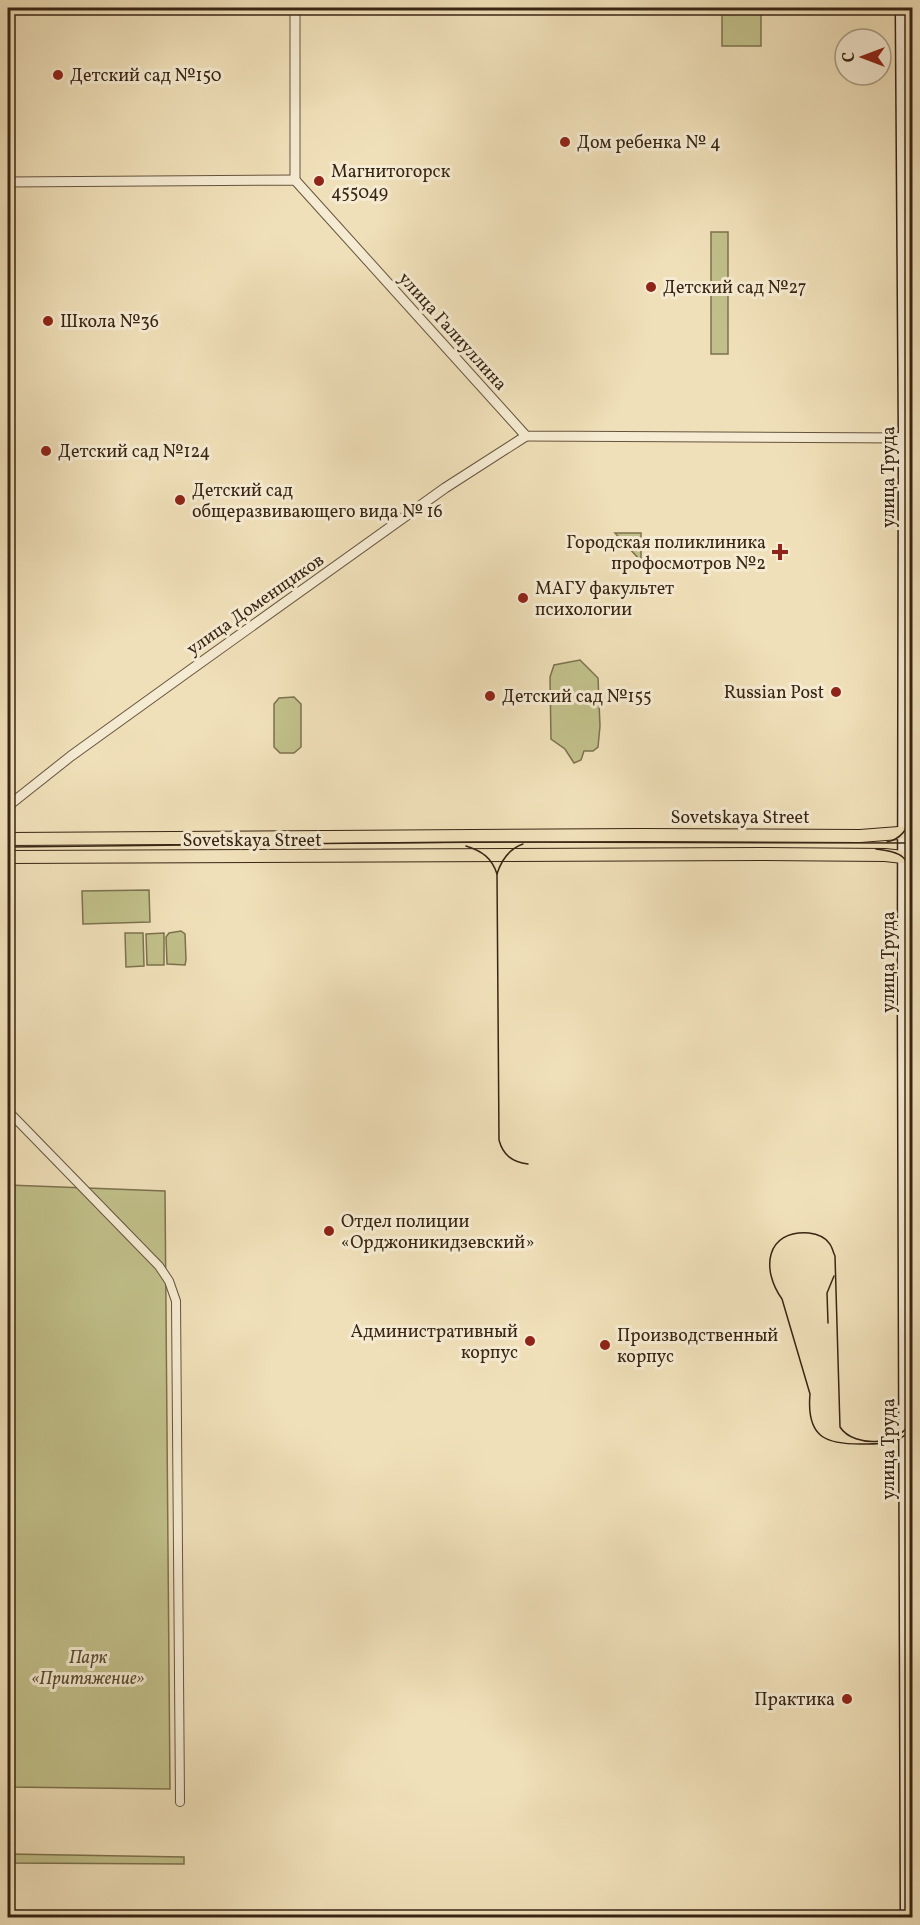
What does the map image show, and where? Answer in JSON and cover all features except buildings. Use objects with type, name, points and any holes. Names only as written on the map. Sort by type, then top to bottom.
[{"type":"main road","name":"улица Труда","points":[[901,8],[907,247],[904,438],[908,833],[904,1437],[909,1605],[906,1917]]},
{"type":"main road","name":"Sovetskaya Street","points":[[8,839],[860,836],[908,833]]},
{"type":"main road","points":[[496,838],[497,856]]},
{"type":"main road","name":"Sovetskaya Street","points":[[8,858],[787,855],[908,857]]},
{"type":"street","points":[[8,182],[295,180],[295,8]]},
{"type":"street","name":"улица Галиуллина","points":[[295,180],[526,436]]},
{"type":"street","points":[[526,436],[904,438]]},
{"type":"street","name":"улица Доменщиков","points":[[8,806],[71,756],[445,488],[526,436]]},
{"type":"street","points":[[8,1111],[159,1266],[169,1281],[176,1301],[180,1802]]},
{"type":"green space","points":[[722,8],[761,8],[761,46],[722,46]]},
{"type":"green space","points":[[711,232],[728,232],[728,354],[711,354]]},
{"type":"green space","points":[[615,533],[641,533],[641,561]]},
{"type":"green space","points":[[580,660],[598,678],[600,726],[598,747],[593,751],[584,751],[581,760],[574,763],[565,749],[551,739],[550,677],[554,665]]},
{"type":"green space","points":[[294,697],[301,704],[301,747],[294,753],[280,753],[274,747],[274,704],[279,698]]},
{"type":"green space","points":[[149,890],[150,922],[83,924],[82,891]]},
{"type":"green space","points":[[181,931],[185,934],[185,965],[167,964],[166,937],[169,933]]},
{"type":"green space","points":[[125,933],[143,933],[144,966],[126,967]]},
{"type":"green space","points":[[164,933],[164,965],[147,965],[146,934]]},
{"type":"green space","name":"Парк «Притяжение»","points":[[8,1185],[165,1191],[170,1789],[8,1787]]},
{"type":"green space","points":[[912,1430],[912,1579],[909,1579],[908,1434]]},
{"type":"green space","points":[[8,1854],[184,1857],[184,1864],[8,1863]]},
{"type":"tram line","points":[[911,8],[912,560]]},
{"type":"tram line","points":[[887,842],[904,832],[912,813]]},
{"type":"tram line","points":[[8,847],[469,842],[912,843]]},
{"type":"tram line","points":[[497,874],[506,856],[523,844]]},
{"type":"tram line","points":[[466,846],[486,856],[497,874],[499,1140],[509,1157],[517,1162],[528,1164]]},
{"type":"tram line","points":[[876,849],[903,857],[912,883]]},
{"type":"tram line","points":[[912,1418],[899,1434],[878,1441],[856,1439],[840,1427],[835,1256],[827,1241],[818,1235],[794,1234],[783,1238],[771,1254],[771,1276],[782,1299],[810,1394],[810,1409],[816,1430],[822,1436],[840,1443],[879,1444],[891,1442],[912,1429]]},
{"type":"tram line","points":[[828,1323],[827,1293],[834,1276]]},
{"type":"place","name":"Детский сад №150","points":[[58,75]]},
{"type":"place","name":"Дом ребенка № 4","points":[[565,142]]},
{"type":"place","name":"Магнитогорск 455049","points":[[319,181]]},
{"type":"place","name":"Детский сад №27","points":[[651,287]]},
{"type":"place","name":"Школа №36","points":[[48,321]]},
{"type":"place","name":"Детский сад №124","points":[[46,451]]},
{"type":"place","name":"Детский сад общеразвивающего вида № 16","points":[[180,500]]},
{"type":"place","name":"Городская поликлиника профосмотров №2","points":[[780,552]]},
{"type":"place","name":"МАГУ факультет психологии","points":[[523,598]]},
{"type":"place","name":"Russian Post","points":[[836,692]]},
{"type":"place","name":"Детский сад №155","points":[[490,696]]},
{"type":"place","name":"Отдел полиции «Орджоникидзевский»","points":[[329,1231]]},
{"type":"place","name":"Административный корпус","points":[[530,1341]]},
{"type":"place","name":"Производственный корпус","points":[[605,1345]]},
{"type":"place","name":"Практика","points":[[847,1699]]}]
